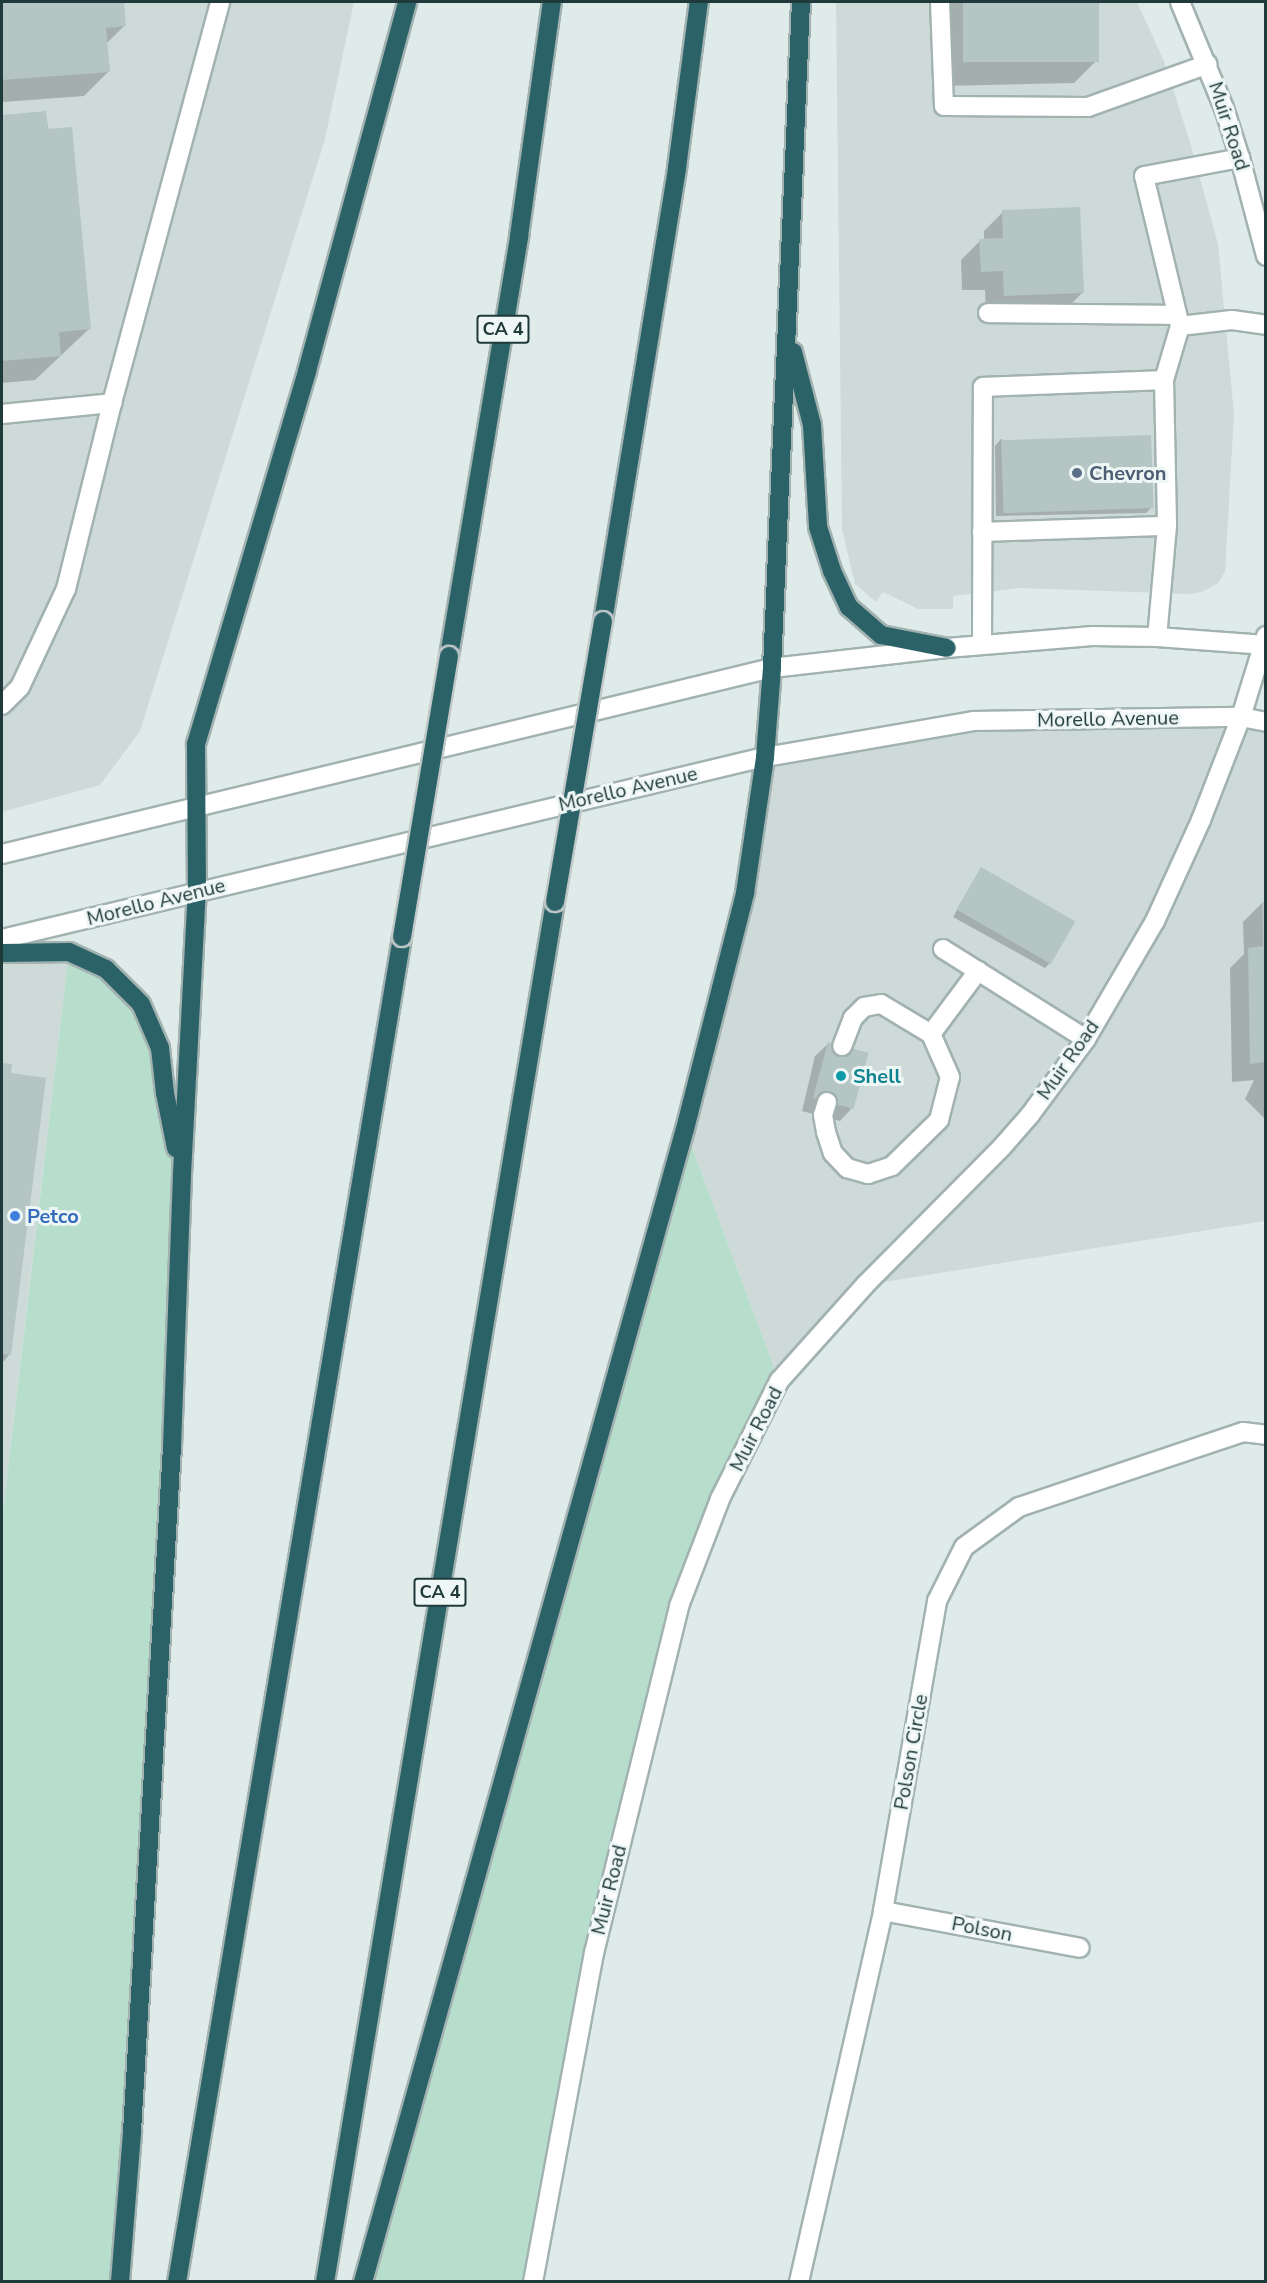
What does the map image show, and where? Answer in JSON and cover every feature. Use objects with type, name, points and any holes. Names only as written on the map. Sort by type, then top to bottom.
[{"type":"highway","points":[[120,2282],[133,2120],[171,1459],[182,1174],[197,892],[196,744],[307,371],[407,2]]},
{"type":"highway","name":"CA 4","points":[[177,2282],[521,225],[552,2]]},
{"type":"highway","name":"CA 4","points":[[325,2282],[674,190],[699,2]]},
{"type":"highway","points":[[363,2282],[685,1129],[745,893],[765,757],[772,668],[801,2]]},
{"type":"highway","points":[[788,334],[812,425],[818,527],[832,571],[849,607],[881,635],[947,648]]},
{"type":"highway","points":[[2,953],[69,952],[106,969],[141,1004],[160,1048],[165,1093],[182,1174]]},
{"type":"street","points":[[2,705],[20,687],[66,589],[112,403],[220,2]]},
{"type":"street","points":[[940,2],[944,106],[1088,107],[1208,64]]},
{"type":"street","name":"Muir Road","points":[[1180,2],[1208,64],[1240,158],[1266,256]]},
{"type":"street","points":[[1157,637],[1167,526],[1164,380],[1178,320],[1144,176],[1240,158]]},
{"type":"street","points":[[988,313],[1232,320],[1266,325]]},
{"type":"street","points":[[982,645],[983,387],[1164,380]]},
{"type":"street","points":[[2,414],[112,403]]},
{"type":"street","points":[[982,532],[1167,526]]},
{"type":"street","points":[[2,854],[772,668],[947,648],[1093,636],[1265,642]]},
{"type":"street","name":"Muir Road","points":[[533,2282],[594,1953],[679,1606],[720,1499],[779,1381],[865,1285],[1002,1147],[1030,1115],[1086,1039],[1155,921],[1201,820],[1240,717],[1265,642]]},
{"type":"street","name":"Morello Avenue","points":[[2,939],[765,757],[974,721],[1240,717],[1266,722]]},
{"type":"street","points":[[943,949],[1086,1039]]},
{"type":"street","points":[[931,1034],[978,971]]},
{"type":"street","points":[[827,1102],[824,1115],[826,1132],[833,1153],[846,1168],[868,1174],[892,1166],[939,1120],[950,1077],[931,1034],[881,1004],[864,1007],[853,1018],[842,1046]]},
{"type":"street","name":"Polson Circle","points":[[799,2282],[883,1911],[937,1601],[964,1547],[1019,1507],[1243,1432],[1266,1435]]},
{"type":"street","name":"Polson","points":[[883,1911],[1080,1948]]},
{"type":"shaded area","points":[[2,2],[354,2],[325,139],[140,731],[100,785],[2,812]]},
{"type":"shaded area","points":[[836,2],[1137,2],[1164,61],[1190,142],[1218,244],[1234,414],[1225,572],[1218,583],[1202,592],[1190,594],[1020,588],[953,596],[953,609],[918,609],[883,592],[876,602],[855,584],[842,529]]},
{"type":"shaded area","points":[[973,721],[1265,722],[1265,1221],[865,1285],[779,1381],[685,1129],[745,893],[765,757]]},
{"type":"shaded area","points":[[69,952],[21,1356],[2,1520],[2,953]]},
{"type":"green space","points":[[69,952],[141,1004],[182,1174],[120,2281],[2,2282],[2,1520]]},
{"type":"green space","points":[[685,1129],[779,1381],[679,1606],[594,1953],[533,2281],[363,2282]]},
{"type":"building","points":[[2,2],[124,2],[126,26],[106,28],[110,72],[2,80]]},
{"type":"building","points":[[963,2],[1099,2],[1099,62],[963,62]]},
{"type":"building","points":[[46,111],[48,129],[72,127],[91,329],[59,332],[61,356],[2,361],[2,115]]},
{"type":"building","points":[[1080,207],[1084,293],[1004,296],[1003,271],[981,272],[979,239],[1003,238],[1002,210]]},
{"type":"building","name":"Chevron","points":[[1151,435],[1154,508],[1004,513],[1001,440]]},
{"type":"building","points":[[981,867],[1075,921],[1051,964],[956,909]]},
{"type":"building","points":[[1262,902],[1266,902],[1266,1062],[1250,1064],[1248,948],[1263,946]]},
{"type":"building","name":"Shell","points":[[828,1042],[869,1053],[854,1109],[813,1098]]},
{"type":"building","name":"Petco","points":[[2,1063],[12,1064],[11,1073],[46,1078],[11,1355],[2,1354]]},
{"type":"place","name":"Chevron","points":[[1077,473]]},
{"type":"place","name":"Shell","points":[[841,1076]]},
{"type":"place","name":"Petco","points":[[15,1216]]}]
